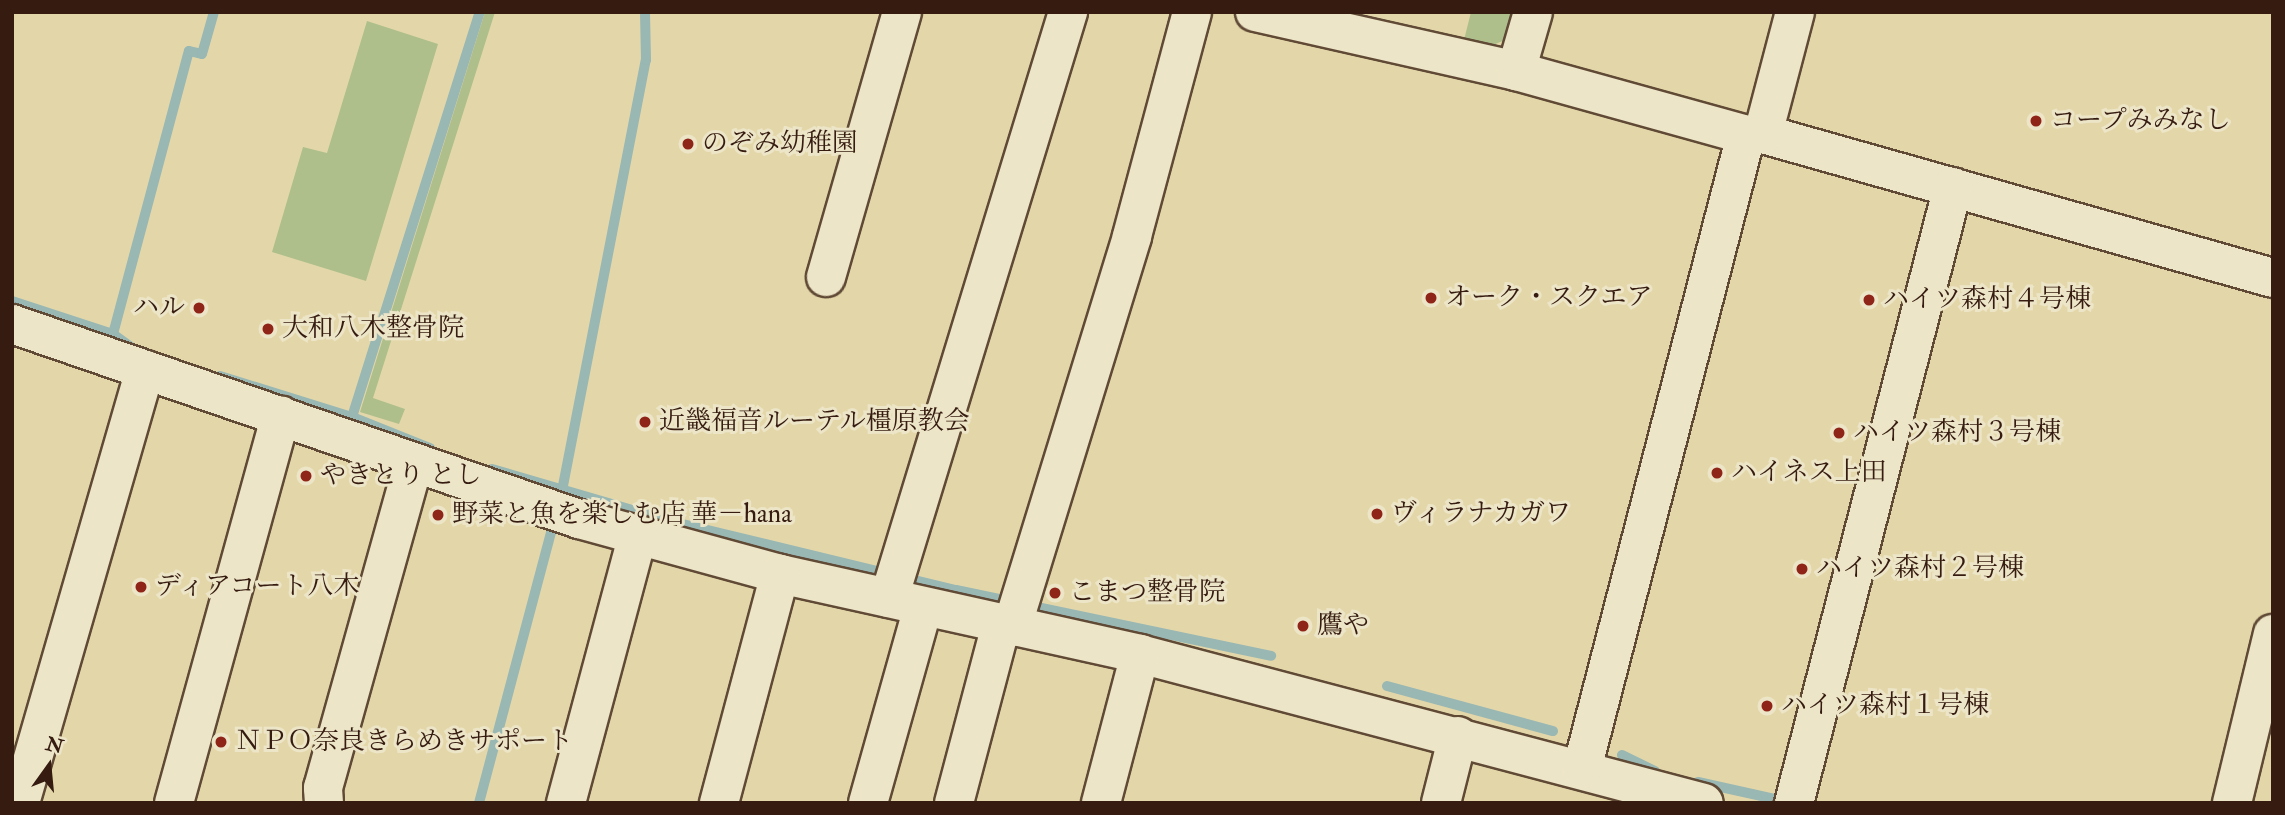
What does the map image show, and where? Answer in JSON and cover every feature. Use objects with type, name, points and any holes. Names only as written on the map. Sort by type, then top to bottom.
[{"type":"street","points":[[826,277],[902,12]]},
{"type":"street","points":[[869,803],[906,602],[1068,12]]},
{"type":"street","points":[[954,803],[1007,626],[1132,236],[1192,12]]},
{"type":"street","points":[[1255,12],[1516,71],[1953,187],[2273,278]]},
{"type":"street","points":[[1516,71],[1533,12]]},
{"type":"street","points":[[1582,769],[1754,134],[1795,12]]},
{"type":"street","points":[[1794,803],[1953,187]]},
{"type":"street","points":[[12,324],[579,519],[780,574],[1140,654],[1458,736],[1582,769],[1634,793],[1704,803]]},
{"type":"street","points":[[20,803],[145,370]]},
{"type":"street","points":[[174,803],[281,415]]},
{"type":"street","points":[[324,803],[323,788],[414,462]]},
{"type":"street","points":[[566,803],[639,534]]},
{"type":"street","points":[[719,803],[780,574]]},
{"type":"street","points":[[2232,803],[2273,634]]},
{"type":"street","points":[[1101,803],[1140,654]]},
{"type":"street","points":[[1441,803],[1458,736]]},
{"type":"green space","points":[[485,12],[495,12],[373,398],[405,409],[399,424],[360,412]]},
{"type":"green space","points":[[1471,12],[1517,12],[1510,38],[1483,49],[1463,44]]},
{"type":"green space","points":[[367,21],[438,44],[366,281],[272,252],[303,147],[327,153]]},
{"type":"waterway","points":[[113,334],[189,51],[202,54],[214,12]]},
{"type":"waterway","points":[[352,417],[480,12]]},
{"type":"waterway","points":[[561,496],[646,60],[645,12]]},
{"type":"waterway","points":[[12,301],[113,334],[135,350]]},
{"type":"waterway","points":[[220,376],[352,417],[430,448]]},
{"type":"waterway","points":[[492,469],[666,520],[956,590],[1271,656]]},
{"type":"waterway","points":[[479,803],[555,518]]},
{"type":"waterway","points":[[1387,686],[1553,731]]},
{"type":"waterway","points":[[1622,755],[1655,771]]},
{"type":"waterway","points":[[1698,782],[1788,802]]},
{"type":"place","name":"コープみみなし","points":[[2036,121]]},
{"type":"place","name":"のぞみ幼稚園","points":[[688,144]]},
{"type":"place","name":"オーク・スクエア","points":[[1431,298]]},
{"type":"place","name":"ハイツ森村４号棟","points":[[1869,300]]},
{"type":"place","name":"ハル","points":[[199,308]]},
{"type":"place","name":"大和八木整骨院","points":[[268,329]]},
{"type":"place","name":"近畿福音ルーテル橿原教会","points":[[645,422]]},
{"type":"place","name":"ハイツ森村３号棟","points":[[1839,433]]},
{"type":"place","name":"ハイネス上田","points":[[1717,473]]},
{"type":"place","name":"やきとり とし","points":[[306,476]]},
{"type":"place","name":"ヴィラナカガワ","points":[[1377,514]]},
{"type":"place","name":"野菜と魚を楽しむ店 華－hana","points":[[438,515]]},
{"type":"place","name":"ハイツ森村２号棟","points":[[1802,569]]},
{"type":"place","name":"ディアコート八木","points":[[141,587]]},
{"type":"place","name":"こまつ整骨院","points":[[1055,593]]},
{"type":"place","name":"鷹や","points":[[1303,626]]},
{"type":"place","name":"ハイツ森村１号棟","points":[[1767,706]]},
{"type":"place","name":"ＮＰＯ奈良きらめきサポート","points":[[221,742]]}]
